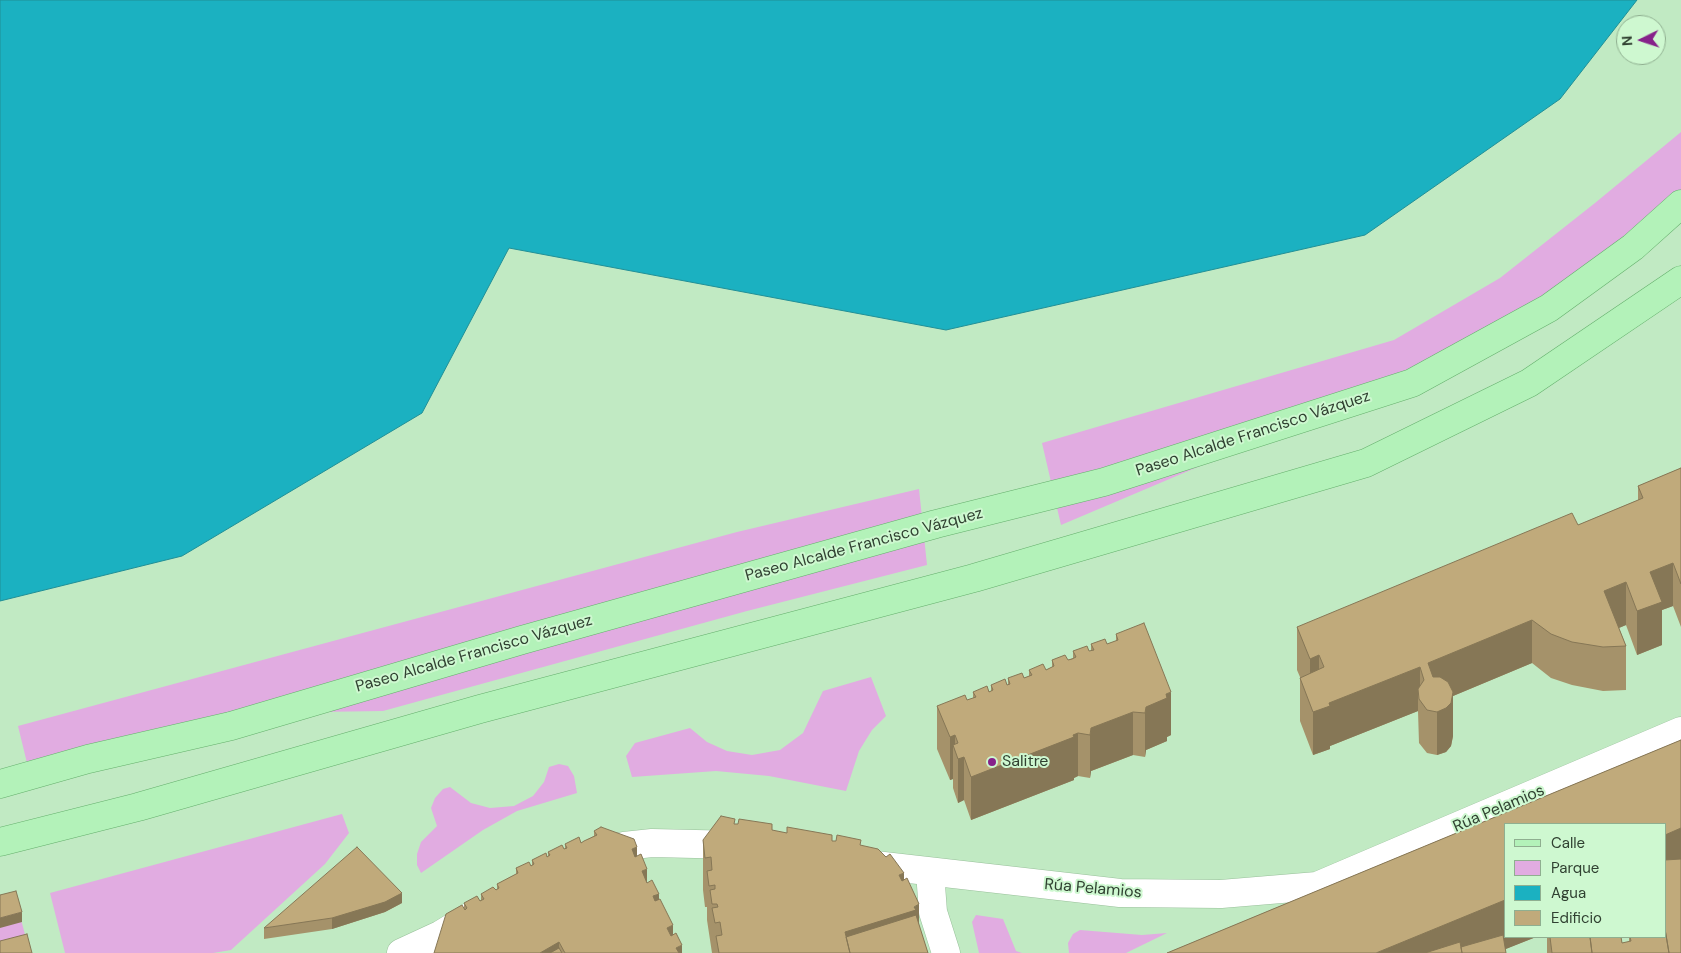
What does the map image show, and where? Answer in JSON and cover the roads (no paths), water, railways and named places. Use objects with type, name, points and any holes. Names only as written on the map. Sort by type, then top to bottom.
[{"type":"main road","name":"Paseo Alcalde Francisco Vázquez","points":[[0,784],[88,760],[231,726],[522,640],[936,524],[1104,482],[1412,383],[1549,308],[1633,247],[1681,204]]},
{"type":"main road","points":[[0,842],[138,807],[480,709],[974,578],[1366,462],[1529,383],[1681,280]]},
{"type":"street","name":"Rúa Pelamios","points":[[844,860],[930,872],[1120,893],[1221,894],[1316,886],[1681,732]]},
{"type":"street","points":[[576,859],[624,846],[697,842],[767,848]]},
{"type":"street","points":[[624,846],[636,872]]},
{"type":"street","points":[[930,872],[933,912],[946,953]]},
{"type":"street","name":"Rúa Pelamios","points":[[1290,911],[1316,886]]},
{"type":"street","points":[[401,953],[440,935],[490,904]]},
{"type":"water","points":[[0,0],[1637,0],[1625,15],[1616,15],[1616,27],[1560,99],[1365,235],[946,330],[509,248],[422,413],[182,556],[0,601]]},
{"type":"place","name":"Salitre","points":[[992,762]]}]
